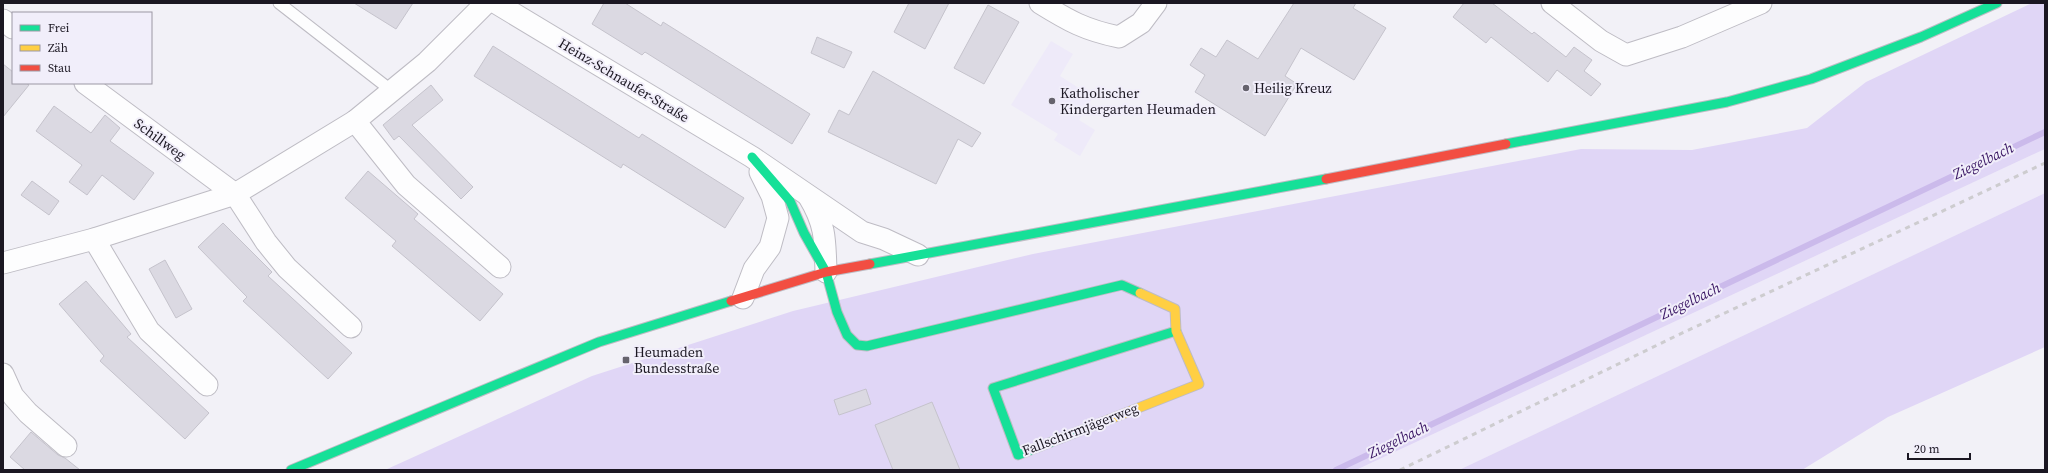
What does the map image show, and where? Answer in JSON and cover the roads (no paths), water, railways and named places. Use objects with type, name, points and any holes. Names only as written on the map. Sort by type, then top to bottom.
[{"type":"main road","points":[[291,470],[599,342],[826,272],[1726,102],[1811,79],[1921,37],[1997,3]]},
{"type":"main road","name":"Heinz-Schnaufer-Straße","points":[[752,157],[790,201],[804,233],[826,272]]},
{"type":"main road","name":"Fallschirmjägerweg","points":[[826,272],[837,312],[847,335],[857,345],[867,346],[1122,285],[1175,309],[1176,332],[1199,384],[1018,455],[993,388],[1176,332]]},
{"type":"street","points":[[3,263],[94,239],[236,194],[355,121],[427,62],[486,3]]},
{"type":"street","name":"Heinz-Schnaufer-Straße","points":[[496,3],[752,157],[807,193],[862,232],[884,239],[918,255]]},
{"type":"street","points":[[1040,3],[1076,25],[1118,37],[1141,22],[1156,3]]},
{"type":"street","points":[[1552,3],[1601,41],[1626,55],[1682,37],[1761,3]]},
{"type":"street","points":[[3,20],[12,27]]},
{"type":"street","name":"Schillweg","points":[[86,84],[236,194]]},
{"type":"street","points":[[355,121],[406,185],[500,267]]},
{"type":"street","points":[[742,298],[754,269],[770,247],[778,218],[772,196],[752,157]]},
{"type":"street","name":"Heinz-Schnaufer-Straße","points":[[807,193],[818,211],[824,227],[826,272]]},
{"type":"street","points":[[236,194],[266,242],[287,268],[351,327]]},
{"type":"street","points":[[94,239],[149,331],[207,385]]},
{"type":"street","points":[[3,374],[13,396],[18,402],[28,413],[66,446]]},
{"type":"lane","points":[[279,3],[392,91]]},
{"type":"waterway","name":"Ziegelbach","points":[[1336,470],[2045,132]]},
{"type":"railway","points":[[1400,470],[1678,335],[2045,163]]},
{"type":"place","name":"Heilig Kreuz","points":[[1246,88]]},
{"type":"place","name":"Katholischer Kindergarten Heumaden","points":[[1052,101]]},
{"type":"place","name":"Heumaden Bundesstraße","points":[[626,360]]}]
